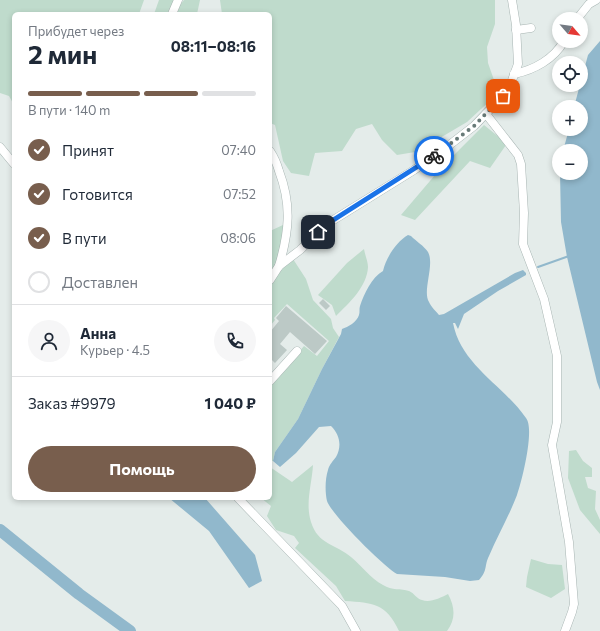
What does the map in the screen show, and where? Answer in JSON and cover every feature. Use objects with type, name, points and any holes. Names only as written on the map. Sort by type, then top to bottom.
[{"type":"street","points":[[173,12],[178,0]]},
{"type":"street","points":[[272,277],[280,266],[300,250],[327,224],[431,158],[474,126],[503,96],[518,64],[512,0]]},
{"type":"street","points":[[583,12],[589,4],[596,0]]},
{"type":"street","points":[[516,30],[531,28]]},
{"type":"street","points":[[514,74],[521,73],[546,61],[554,55],[559,48]]},
{"type":"street","points":[[486,114],[518,155],[521,164],[524,213],[523,244],[544,299],[557,356],[557,422],[552,445],[570,542],[574,604],[565,631]]},
{"type":"street","points":[[0,148],[12,162]]},
{"type":"street","points":[[272,154],[283,180],[288,203],[286,242],[280,266]]},
{"type":"street","points":[[272,379],[297,351]]},
{"type":"street","points":[[240,500],[342,606],[356,631]]},
{"type":"green space","points":[[0,0],[144,0],[140,12],[12,12],[12,101],[9,96],[0,93]]},
{"type":"green space","points":[[159,0],[176,0],[170,12],[155,12]]},
{"type":"green space","points":[[184,0],[200,0],[197,12],[178,12],[180,5]]},
{"type":"green space","points":[[220,0],[495,0],[495,24],[487,47],[488,63],[494,80],[494,97],[467,122],[415,152],[397,155],[382,140],[372,124],[356,129],[342,151],[315,153],[309,176],[291,173],[283,161],[275,125],[272,124],[272,12],[222,12]]},
{"type":"green space","points":[[484,125],[506,145],[490,168],[470,161],[415,220],[401,215],[441,168]]},
{"type":"green space","points":[[283,225],[282,245],[272,271],[272,230]]},
{"type":"green space","points":[[364,249],[368,263],[367,274],[361,288],[336,316],[332,305],[318,295],[347,263]]},
{"type":"green space","points":[[293,259],[306,279],[313,300],[331,319],[333,328],[339,337],[298,419],[275,452],[272,461],[272,385],[304,346],[317,356],[329,341],[287,304],[274,318],[275,320],[272,324],[272,282],[277,273]]},
{"type":"green space","points":[[576,450],[583,461],[592,468],[592,477],[585,477],[588,488],[596,491],[595,509],[600,520],[600,534],[580,510],[568,478],[569,451]]},
{"type":"green space","points":[[313,465],[309,494],[309,515],[314,530],[323,540],[351,557],[378,582],[386,587],[409,591],[425,601],[435,600],[448,594],[454,613],[452,622],[447,631],[399,631],[389,615],[378,606],[345,601],[336,586],[295,548],[299,543],[294,536],[276,530],[267,516],[271,506],[264,500],[272,500],[272,468],[292,482]]},
{"type":"green space","points":[[531,559],[548,564],[562,565],[565,589],[551,598],[526,587]]},
{"type":"water","points":[[600,41],[600,390],[567,257],[561,222],[560,180],[588,180],[588,144],[565,144],[567,136],[588,136],[588,100],[576,100],[578,92],[588,92],[588,55]]},
{"type":"water","points":[[408,235],[428,252],[430,257],[427,297],[431,306],[439,315],[444,314],[515,273],[523,270],[526,273],[526,275],[498,291],[464,314],[458,329],[455,323],[453,323],[457,338],[474,363],[517,406],[526,418],[529,433],[527,455],[517,495],[488,559],[485,571],[479,580],[470,581],[445,577],[397,574],[359,540],[338,517],[327,501],[327,474],[329,466],[336,457],[339,449],[338,437],[331,426],[319,427],[296,453],[280,467],[273,461],[275,452],[298,419],[341,334],[342,329],[349,326],[356,320],[369,286],[375,277],[383,271],[389,256],[399,242]]},
{"type":"water","points":[[171,500],[207,500],[255,555],[262,581],[249,588],[209,531]]},
{"type":"building","points":[[323,299],[330,306],[326,310],[319,303]]},
{"type":"building","points":[[286,306],[327,341],[315,354],[290,332],[280,344],[287,350],[275,363],[272,360],[272,330],[279,321],[276,318]]},
{"type":"waterway","points":[[538,267],[569,256]]},
{"type":"waterway","points":[[0,530],[79,594],[130,631]]},
{"type":"way so far","points":[[434,156],[474,126],[503,96]]},
{"type":"route","points":[[318,232],[327,224],[434,156]]}]
